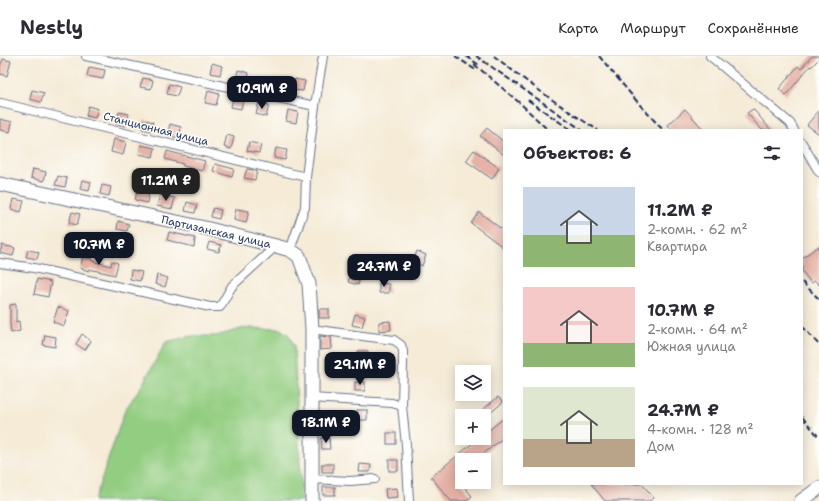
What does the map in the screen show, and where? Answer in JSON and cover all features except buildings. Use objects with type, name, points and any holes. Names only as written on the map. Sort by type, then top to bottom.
[{"type":"main road","name":"Партизанская улица","points":[[0,184],[205,228],[290,250]]},
{"type":"main road","points":[[290,250],[299,256],[309,284],[312,329],[312,501]]},
{"type":"main road","points":[[801,501],[819,488]]},
{"type":"street","points":[[86,56],[315,106]]},
{"type":"street","points":[[290,250],[306,208],[306,177],[323,56]]},
{"type":"street","points":[[710,56],[790,124],[793,129]]},
{"type":"street","name":"Станционная улица","points":[[1,103],[306,177]]},
{"type":"street","points":[[803,145],[819,172]]},
{"type":"street","points":[[0,262],[34,268],[210,307],[220,307],[232,286],[276,246]]},
{"type":"street","points":[[312,329],[394,340],[401,345],[403,351],[402,406],[409,501]]},
{"type":"street","points":[[311,398],[392,403],[402,406]]},
{"type":"street","points":[[311,479],[350,481],[375,479]]},
{"type":"green space","points":[[245,328],[280,329],[289,335],[294,346],[302,501],[94,501],[125,410],[142,385],[166,342],[191,336],[216,336]]},
{"type":"railway","points":[[455,56],[477,71]]},
{"type":"railway","points":[[466,56],[479,65]]},
{"type":"railway","points":[[476,56],[581,129]]},
{"type":"railway","points":[[494,56],[571,113],[596,129]]},
{"type":"railway","points":[[599,56],[662,129]]},
{"type":"railway","points":[[474,64],[521,104],[547,129]]},
{"type":"railway","points":[[528,100],[570,129]]},
{"type":"railway","points":[[803,283],[819,299]]},
{"type":"railway","points":[[803,327],[819,345]]},
{"type":"railway","points":[[803,418],[819,437]]}]
